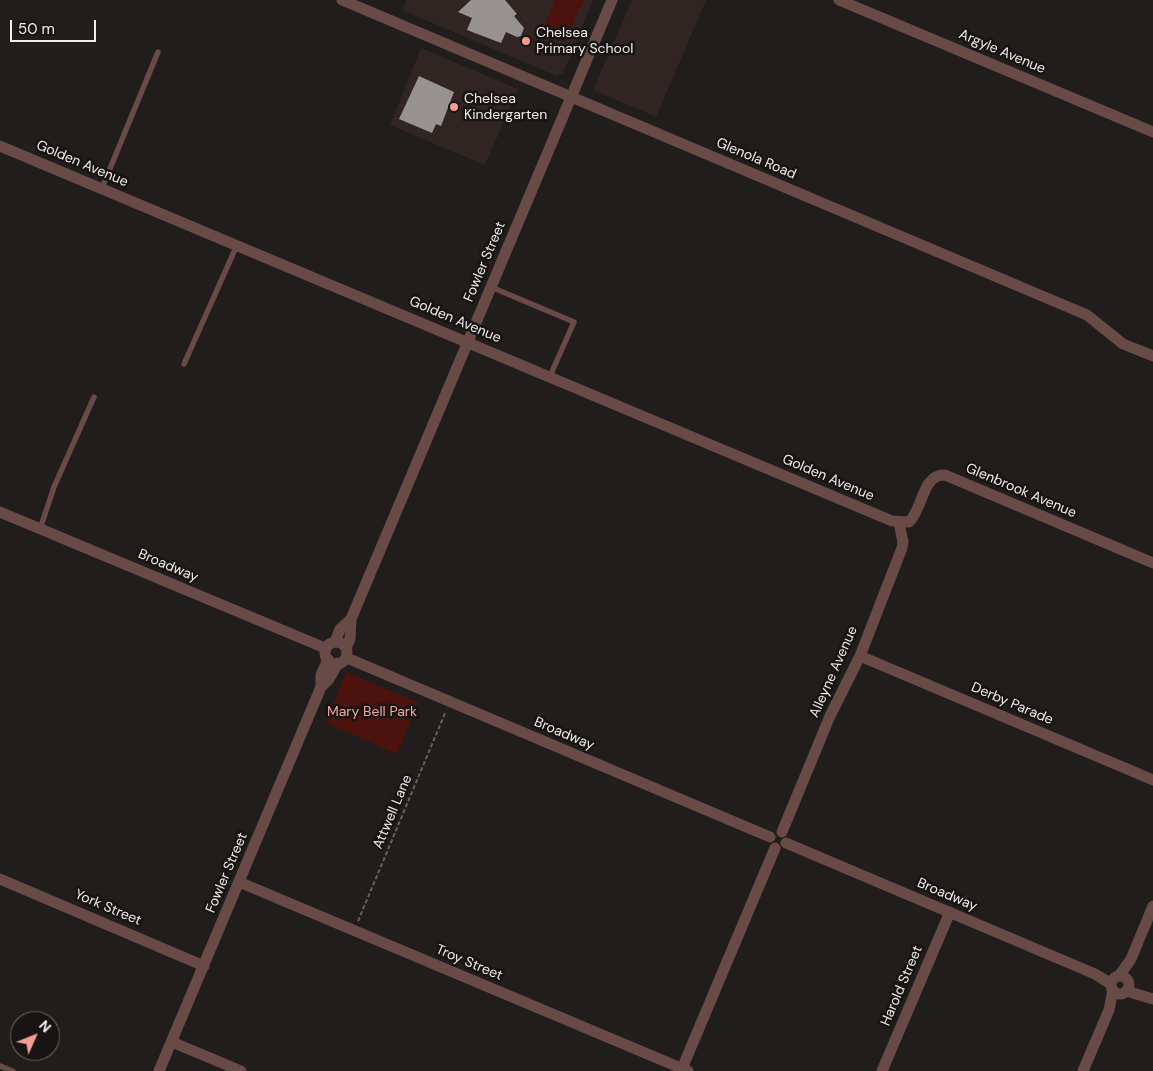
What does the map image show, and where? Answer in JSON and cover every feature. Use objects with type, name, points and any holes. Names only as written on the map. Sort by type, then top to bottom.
[{"type":"street","name":"Glenola Road","points":[[342,0],[1087,315],[1123,344],[1153,356]]},
{"type":"street","name":"Fowler Street","points":[[159,1071],[321,687],[321,675],[336,653],[340,628],[351,619],[612,0]]},
{"type":"street","name":"Argyle Avenue","points":[[839,0],[1153,132]]},
{"type":"street","name":"Golden Avenue","points":[[0,146],[899,523]]},
{"type":"street","name":"Glenbrook Avenue","points":[[899,523],[908,522],[915,514],[931,480],[937,476],[945,475],[1153,563]]},
{"type":"street","name":"Broadway","points":[[0,512],[770,837]]},
{"type":"street","name":"Alleyne Avenue","points":[[782,832],[830,716],[860,656],[902,548],[903,542],[899,523]]},
{"type":"street","name":"Derby Parade","points":[[860,656],[1153,780]]},
{"type":"street","points":[[776,831],[782,832],[786,836],[786,843],[780,848],[775,848],[770,842],[770,837],[776,831]]},
{"type":"street","name":"Broadway","points":[[786,843],[1149,997]]},
{"type":"street","points":[[684,1070],[775,848]]},
{"type":"street","name":"York Street","points":[[0,879],[204,966]]},
{"type":"street","name":"Troy Street","points":[[239,882],[684,1070]]},
{"type":"street","points":[[1083,1071],[1153,906]]},
{"type":"street","name":"Harold Street","points":[[882,1071],[950,912]]},
{"type":"street","points":[[172,1042],[241,1071]]},
{"type":"lane","points":[[102,188],[158,52]]},
{"type":"lane","points":[[184,364],[237,245]]},
{"type":"lane","points":[[491,287],[574,322],[550,376]]},
{"type":"lane","points":[[40,529],[54,487],[94,397]]},
{"type":"lane","points":[[0,1066],[13,1071]]},
{"type":"path","name":"Attwell Lane","points":[[354,931],[450,702]]},
{"type":"shaded area","name":"Chelsea Primary School","points":[[406,0],[593,0],[563,73],[557,76],[402,10]]},
{"type":"shaded area","name":"Chelsea Primary School","points":[[632,0],[706,0],[656,117],[593,90]]},
{"type":"shaded area","name":"Chelsea Kindergarten","points":[[421,48],[518,89],[485,165],[390,125]]},
{"type":"green space","points":[[555,0],[584,0],[565,42],[542,32]]},
{"type":"green space","name":"Mary Bell Park","points":[[346,672],[418,702],[397,754],[326,723]]},
{"type":"building","points":[[471,0],[505,0],[517,14],[514,16],[524,28],[521,36],[517,37],[506,32],[501,43],[467,30],[472,18],[458,12]]},
{"type":"building","points":[[419,76],[454,92],[441,126],[436,124],[432,133],[399,119]]},
{"type":"place","name":"Chelsea Primary School","points":[[526,41]]},
{"type":"place","name":"Chelsea Kindergarten","points":[[454,107]]}]
